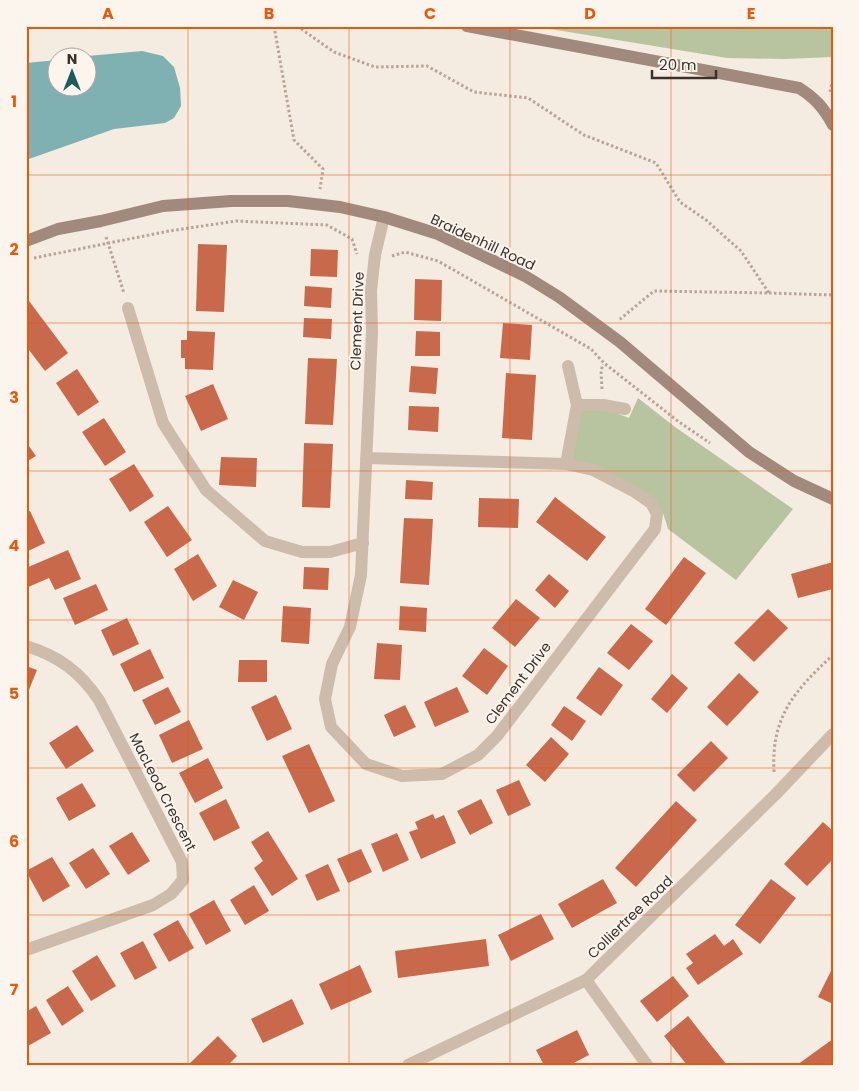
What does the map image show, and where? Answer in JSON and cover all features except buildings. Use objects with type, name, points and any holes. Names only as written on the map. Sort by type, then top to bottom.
[{"type":"street","points":[[467,26],[799,88],[814,98],[826,111],[833,125]]},
{"type":"street","name":"Braidenhill Road","points":[[26,241],[58,229],[163,206],[221,202],[288,201],[340,207],[384,217],[438,234],[525,276],[558,297],[606,331],[749,452],[794,481],[833,499]]},
{"type":"street","name":"Clement Drive","points":[[366,458],[566,464],[593,470],[635,492],[651,504],[657,514],[655,529],[497,736],[478,755],[442,774],[402,776],[366,764],[331,727],[324,699],[332,664],[350,627],[361,575],[363,544],[366,458],[372,332],[371,290],[374,264],[384,217]]},
{"type":"street","points":[[128,308],[163,423],[206,490],[265,541],[302,552],[330,552],[363,544]]},
{"type":"street","points":[[566,464],[577,405],[568,366]]},
{"type":"street","points":[[577,405],[603,405],[625,410]]},
{"type":"street","name":"MacLeod Crescent","points":[[26,646],[41,651],[69,666],[89,685],[99,700],[182,862],[183,880],[171,894],[152,906],[26,950]]},
{"type":"street","name":"Colliertree Road","points":[[408,1065],[586,980],[775,795],[833,734]]},
{"type":"street","points":[[586,980],[647,1065]]},
{"type":"path","points":[[274,26],[294,140],[323,169],[318,204]]},
{"type":"path","points":[[297,26],[334,52],[375,67],[427,66],[474,92],[528,98],[584,136],[656,163],[680,202],[706,220],[741,251],[769,293]]},
{"type":"path","points":[[101,221],[128,308]]},
{"type":"path","points":[[26,259],[169,231],[236,221],[327,225],[352,239],[358,259],[374,264],[405,252],[438,261],[591,349],[604,363],[679,422],[717,448]]},
{"type":"path","points":[[606,331],[654,291],[833,295]]},
{"type":"path","points":[[603,405],[601,371],[604,363]]},
{"type":"path","points":[[775,795],[773,760],[778,726],[792,696],[833,656]]},
{"type":"green space","points":[[532,26],[833,26],[833,57],[784,59],[727,58]]},
{"type":"green space","points":[[638,398],[675,427],[793,509],[736,580],[668,529],[663,513],[572,460],[582,407],[603,408],[629,418]]},
{"type":"water","points":[[142,51],[163,56],[174,67],[180,88],[181,106],[174,118],[165,123],[114,129],[26,160],[26,63],[48,61],[48,98],[98,98],[98,55]]}]
